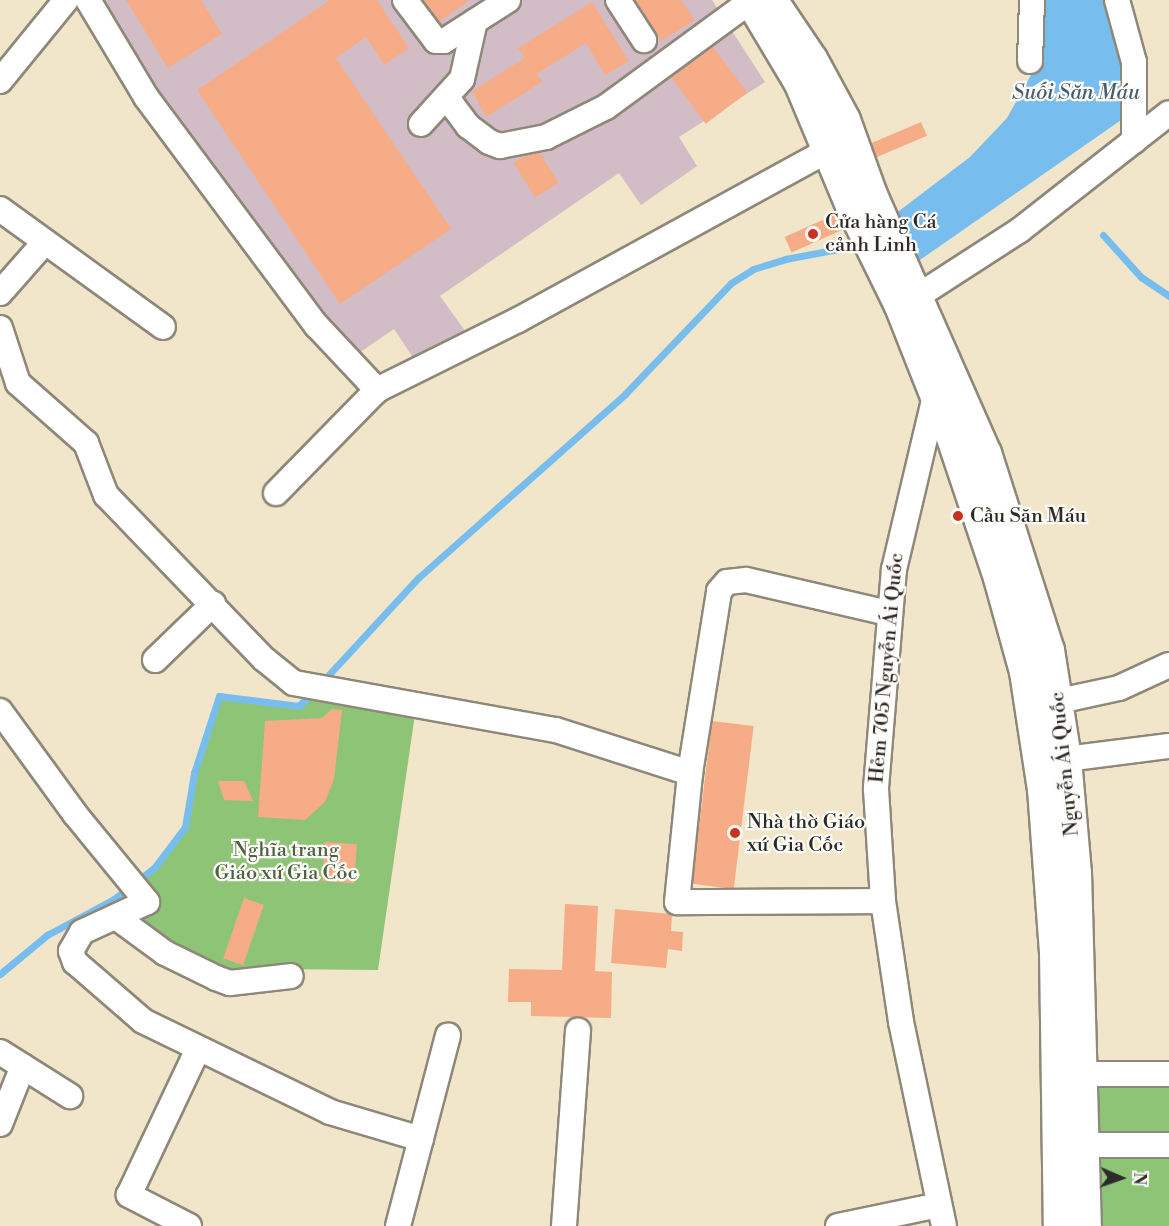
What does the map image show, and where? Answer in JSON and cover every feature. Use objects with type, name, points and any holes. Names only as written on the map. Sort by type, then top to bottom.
[{"type":"main road","points":[[751,0],[784,52],[830,149],[861,201],[906,293]]},
{"type":"main road","points":[[772,0],[812,59],[845,120],[861,201]]},
{"type":"main road","name":"Nguyễn Ái Quốc","points":[[906,293],[931,324],[986,453],[1012,528],[1049,650],[1059,701],[1076,873],[1084,1074],[1086,1226]]},
{"type":"main road","name":"Nguyễn Ái Quốc","points":[[906,293],[935,396],[999,578],[1022,661],[1043,789],[1055,951],[1059,1226]]},
{"type":"street","points":[[0,81],[66,0]]},
{"type":"street","points":[[88,0],[153,107],[317,326],[378,390]]},
{"type":"street","points":[[405,0],[436,41],[475,21],[508,0]]},
{"type":"street","points":[[618,0],[644,40]]},
{"type":"street","points":[[447,98],[468,126],[489,142],[500,146],[546,137],[606,107],[751,0]]},
{"type":"street","points":[[1030,61],[1032,0]]},
{"type":"street","points":[[1117,0],[1134,62],[1134,141]]},
{"type":"street","points":[[421,124],[462,79],[475,21]]},
{"type":"street","points":[[906,293],[1020,230],[1092,176],[1169,113]]},
{"type":"street","points":[[276,493],[378,390],[518,320],[830,149]]},
{"type":"street","points":[[0,209],[163,327]]},
{"type":"street","points":[[0,294],[45,242]]},
{"type":"street","points":[[0,328],[18,383],[81,438],[106,495],[264,659],[294,683],[556,730],[690,773]]},
{"type":"street","name":"Hẻm 705 Nguyễn Ái Quốc","points":[[935,396],[901,530],[888,613],[876,789],[883,901],[906,1054],[941,1216]]},
{"type":"street","points":[[883,901],[677,902],[690,773],[719,591],[728,582],[746,580],[888,613]]},
{"type":"street","points":[[155,660],[213,604]]},
{"type":"street","points":[[1059,701],[1119,688],[1169,665]]},
{"type":"street","points":[[0,711],[75,814],[147,903],[116,916],[74,940],[71,951],[75,962],[143,1021],[330,1112],[421,1139]]},
{"type":"street","points":[[1066,759],[1169,746]]},
{"type":"street","points":[[116,916],[165,953],[216,978],[230,982],[291,976]]},
{"type":"street","points":[[564,1226],[578,1030]]},
{"type":"street","points":[[398,1226],[448,1035]]},
{"type":"street","points":[[189,1226],[129,1195],[198,1049]]},
{"type":"street","points":[[0,1052],[70,1096]]},
{"type":"street","points":[[0,1124],[23,1066]]},
{"type":"street","points":[[1084,1074],[1169,1074]]},
{"type":"street","points":[[1085,1145],[1169,1145]]},
{"type":"street","points":[[838,1226],[941,1216]]},
{"type":"shaded area","points":[[97,0],[712,0],[765,82],[679,137],[697,166],[641,205],[619,173],[440,296],[468,335],[416,362],[394,329],[356,355],[324,321],[152,91]]},
{"type":"green space","name":"Nghĩa trang Giáo xứ Gia Cốc","points":[[312,694],[415,714],[378,970],[276,969],[229,974],[169,946],[132,919],[140,878],[154,868],[185,827],[194,773],[219,696],[297,706]]},
{"type":"green space","points":[[1097,1082],[1169,1082],[1169,1226],[1097,1226]]},
{"type":"water","name":"Suối Săn Máu","points":[[1040,0],[1108,0],[1125,61],[1124,118],[917,262],[877,282],[853,246],[970,157],[1007,118],[1037,64]]},
{"type":"building","points":[[126,0],[201,0],[222,34],[168,68]]},
{"type":"building","points":[[330,0],[377,0],[409,48],[384,65],[366,37],[336,58],[451,229],[340,304],[197,90]]},
{"type":"building","points":[[415,0],[470,0],[433,26]]},
{"type":"building","points":[[636,0],[681,0],[695,20],[661,41]]},
{"type":"building","points":[[592,2],[629,61],[605,75],[586,43],[537,74],[542,82],[486,117],[472,91],[525,58],[518,48]]},
{"type":"building","points":[[710,43],[747,93],[706,124],[668,74]]},
{"type":"building","points":[[921,122],[927,136],[873,158],[868,145]]},
{"type":"building","points":[[537,148],[559,183],[535,198],[513,163]]},
{"type":"building","points":[[834,215],[841,231],[792,252],[785,237]]},
{"type":"building","points":[[332,709],[342,710],[334,779],[325,802],[305,820],[258,817],[265,721],[322,718]]},
{"type":"building","points":[[712,721],[754,726],[734,889],[692,884]]},
{"type":"building","points":[[218,781],[244,781],[253,801],[224,800]]},
{"type":"building","points":[[325,842],[357,844],[354,883],[322,881]]},
{"type":"building","points":[[244,898],[264,905],[243,965],[223,959]]},
{"type":"building","points":[[565,904],[598,906],[595,971],[612,972],[611,1018],[531,1016],[531,1002],[508,1002],[509,969],[562,970]]},
{"type":"building","points":[[615,909],[672,914],[671,931],[683,932],[682,951],[668,949],[666,968],[611,963]]},
{"type":"waterway","name":"Suối Săn Máu","points":[[1103,235],[1141,277],[1169,296]]},
{"type":"waterway","points":[[322,682],[418,578],[625,394],[731,283],[753,269],[785,259],[860,245]]},
{"type":"waterway","points":[[0,974],[47,935],[114,899],[154,868],[185,827],[194,773],[219,696],[298,706],[313,693]]},
{"type":"place","name":"Cửa hàng Cá cảnh Linh","points":[[813,234]]},
{"type":"place","name":"Cầu Săn Máu","points":[[958,516]]},
{"type":"place","name":"Nhà thờ Giáo xứ Gia Cốc","points":[[735,833]]}]
